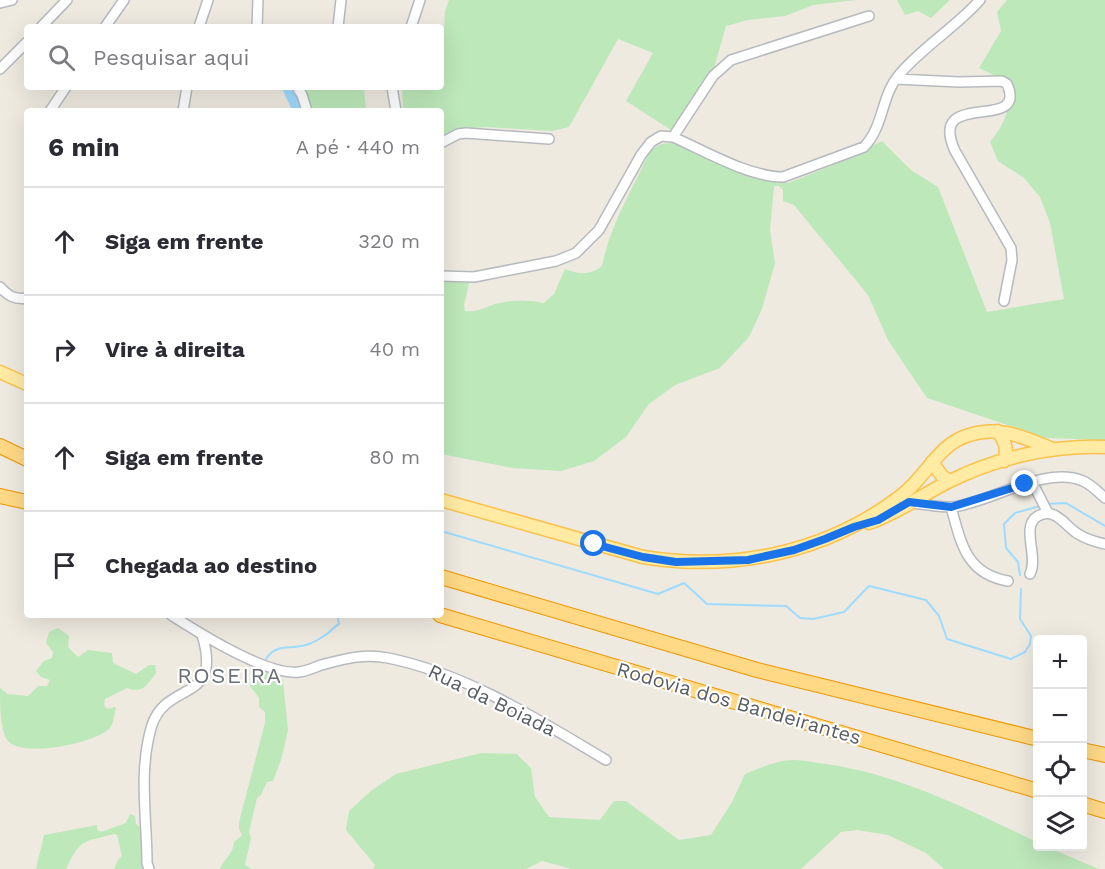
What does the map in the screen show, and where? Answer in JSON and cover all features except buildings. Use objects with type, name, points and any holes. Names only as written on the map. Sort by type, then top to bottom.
[{"type":"highway","points":[[0,446],[24,459]]},
{"type":"highway","points":[[0,458],[24,461]]},
{"type":"highway","points":[[0,496],[24,501]]},
{"type":"highway","name":"Rodovia dos Bandeirantes","points":[[444,578],[779,676],[1033,738]]},
{"type":"highway","name":"Rodovia dos Bandeirantes","points":[[444,616],[1033,790]]},
{"type":"highway","points":[[1087,751],[1105,755]]},
{"type":"highway","points":[[1087,805],[1105,811]]},
{"type":"main road","points":[[0,371],[24,374]]},
{"type":"main road","points":[[0,371],[24,383]]},
{"type":"main road","points":[[854,527],[902,495],[948,445],[968,435],[998,431],[1020,436],[1053,449]]},
{"type":"main road","points":[[998,431],[1006,445],[1007,452],[1004,461]]},
{"type":"main road","points":[[444,501],[643,557],[676,562],[724,562],[766,557],[878,520],[978,468],[1053,449],[1105,447]]},
{"type":"main road","points":[[932,462],[945,484]]},
{"type":"street","points":[[0,3],[12,0]]},
{"type":"street","points":[[44,24],[68,0]]},
{"type":"street","points":[[107,24],[124,0]]},
{"type":"street","points":[[200,24],[208,0]]},
{"type":"street","points":[[257,24],[258,0]]},
{"type":"street","points":[[338,24],[341,0]]},
{"type":"street","points":[[412,24],[420,0]]},
{"type":"street","points":[[444,276],[474,277],[556,261],[576,253],[600,230],[641,155],[651,142],[661,136],[673,137],[756,174],[783,177],[864,147],[878,127],[896,79],[922,52],[965,16],[980,0]]},
{"type":"street","points":[[673,137],[712,76],[731,60],[869,16]]},
{"type":"street","points":[[0,69],[24,45]]},
{"type":"street","points":[[896,79],[959,82],[1002,81],[1010,90],[1009,98],[1002,109],[962,115],[956,119],[949,132],[955,151],[1011,248],[1012,260],[1004,301]]},
{"type":"street","points":[[52,108],[64,90]]},
{"type":"street","points":[[184,108],[186,90]]},
{"type":"street","points":[[298,90],[306,108]]},
{"type":"street","points":[[392,90],[396,108]]},
{"type":"street","points":[[444,141],[458,134],[466,133],[549,139]]},
{"type":"street","points":[[0,287],[11,297],[24,298]]},
{"type":"street","points":[[909,502],[948,507],[1039,479],[1074,478],[1093,487],[1105,498]]},
{"type":"street","points":[[1032,482],[1048,513]]},
{"type":"street","points":[[945,484],[940,498],[948,507],[965,551],[982,573],[1008,581]]},
{"type":"street","points":[[1030,573],[1034,566],[1030,529],[1040,515],[1048,513],[1056,516],[1077,534],[1105,544]]},
{"type":"street","name":"Rua da Boiada","points":[[176,618],[202,635],[269,667],[288,673],[302,672],[365,655],[387,657],[428,668],[521,710],[606,760]]},
{"type":"street","points":[[149,869],[144,772],[147,749],[153,723],[160,709],[201,682],[206,673],[208,657],[202,635]]},
{"type":"green space","points":[[449,0],[856,0],[813,5],[785,16],[748,20],[726,26],[713,72],[676,128],[671,130],[626,101],[653,53],[618,39],[569,127],[552,131],[485,127],[453,130],[444,135],[444,108],[403,108],[402,90],[444,90],[445,11]]},
{"type":"green space","points":[[897,0],[950,0],[931,18],[918,11],[905,15]]},
{"type":"green space","points":[[1007,0],[1105,0],[1105,440],[1046,438],[927,398],[888,340],[868,295],[794,205],[783,201],[783,190],[779,186],[774,186],[770,230],[775,263],[762,309],[749,337],[720,368],[675,385],[649,404],[626,437],[594,461],[561,471],[513,468],[444,455],[444,280],[469,283],[464,305],[465,311],[478,310],[510,301],[544,303],[554,294],[565,269],[584,273],[602,266],[611,235],[651,149],[662,144],[678,142],[765,178],[788,183],[831,166],[882,141],[911,170],[938,187],[987,312],[1064,299],[1050,223],[1040,197],[1024,178],[998,161],[990,142],[1006,114],[1010,83],[979,68],[1001,31],[997,12]]},
{"type":"green space","points":[[302,90],[364,90],[366,108],[310,108]]},
{"type":"green space","points":[[58,628],[69,636],[68,647],[78,657],[88,650],[112,653],[113,663],[136,674],[149,665],[155,665],[156,673],[141,689],[127,688],[105,699],[104,705],[107,709],[115,707],[116,709],[110,728],[100,735],[57,747],[41,749],[15,746],[7,740],[3,729],[0,688],[8,694],[28,696],[38,686],[47,686],[50,680],[41,677],[36,671],[44,661],[52,658],[53,652],[46,643],[49,632]]},
{"type":"green space","points":[[259,667],[279,676],[283,681],[288,730],[282,757],[273,781],[267,782],[261,795],[257,798],[249,832],[251,838],[245,865],[252,869],[220,869],[232,850],[234,842],[242,835],[239,822],[265,723],[265,712],[259,707],[259,698],[250,686],[254,668]]},
{"type":"green space","points":[[481,753],[517,754],[531,768],[535,797],[549,817],[600,820],[614,801],[626,801],[679,840],[711,835],[732,802],[745,774],[775,763],[802,760],[854,769],[908,785],[1033,840],[1033,851],[1056,851],[1099,869],[944,869],[926,853],[888,835],[857,830],[841,832],[801,869],[572,869],[542,861],[526,869],[373,869],[375,865],[346,830],[349,811],[372,790],[396,774]]},
{"type":"green space","points":[[130,814],[135,816],[136,824],[142,829],[144,869],[114,869],[122,856],[117,835],[114,834],[84,843],[75,852],[66,869],[36,869],[44,835],[97,825],[97,830],[101,832],[126,823]]},
{"type":"waterway","points":[[289,90],[298,108]]},
{"type":"waterway","points":[[1046,504],[1066,503],[1105,526]]},
{"type":"waterway","points":[[1020,575],[1018,562],[1006,548],[1004,524],[1015,513],[1040,506]]},
{"type":"waterway","points":[[444,532],[658,594],[684,583],[707,604],[786,606],[800,618],[813,619],[844,612],[869,586],[926,600],[939,616],[947,639],[1011,659],[1025,652],[1030,644],[1031,636],[1020,619],[1021,589]]},
{"type":"waterway","points":[[266,659],[278,649],[307,645],[316,641],[339,624],[338,618]]},
{"type":"district","name":"ROSEIRA","points":[[230,675]]},
{"type":"route","points":[[594,544],[643,557],[676,562],[748,560],[794,550],[878,520],[909,502],[951,507],[1025,484]]}]
